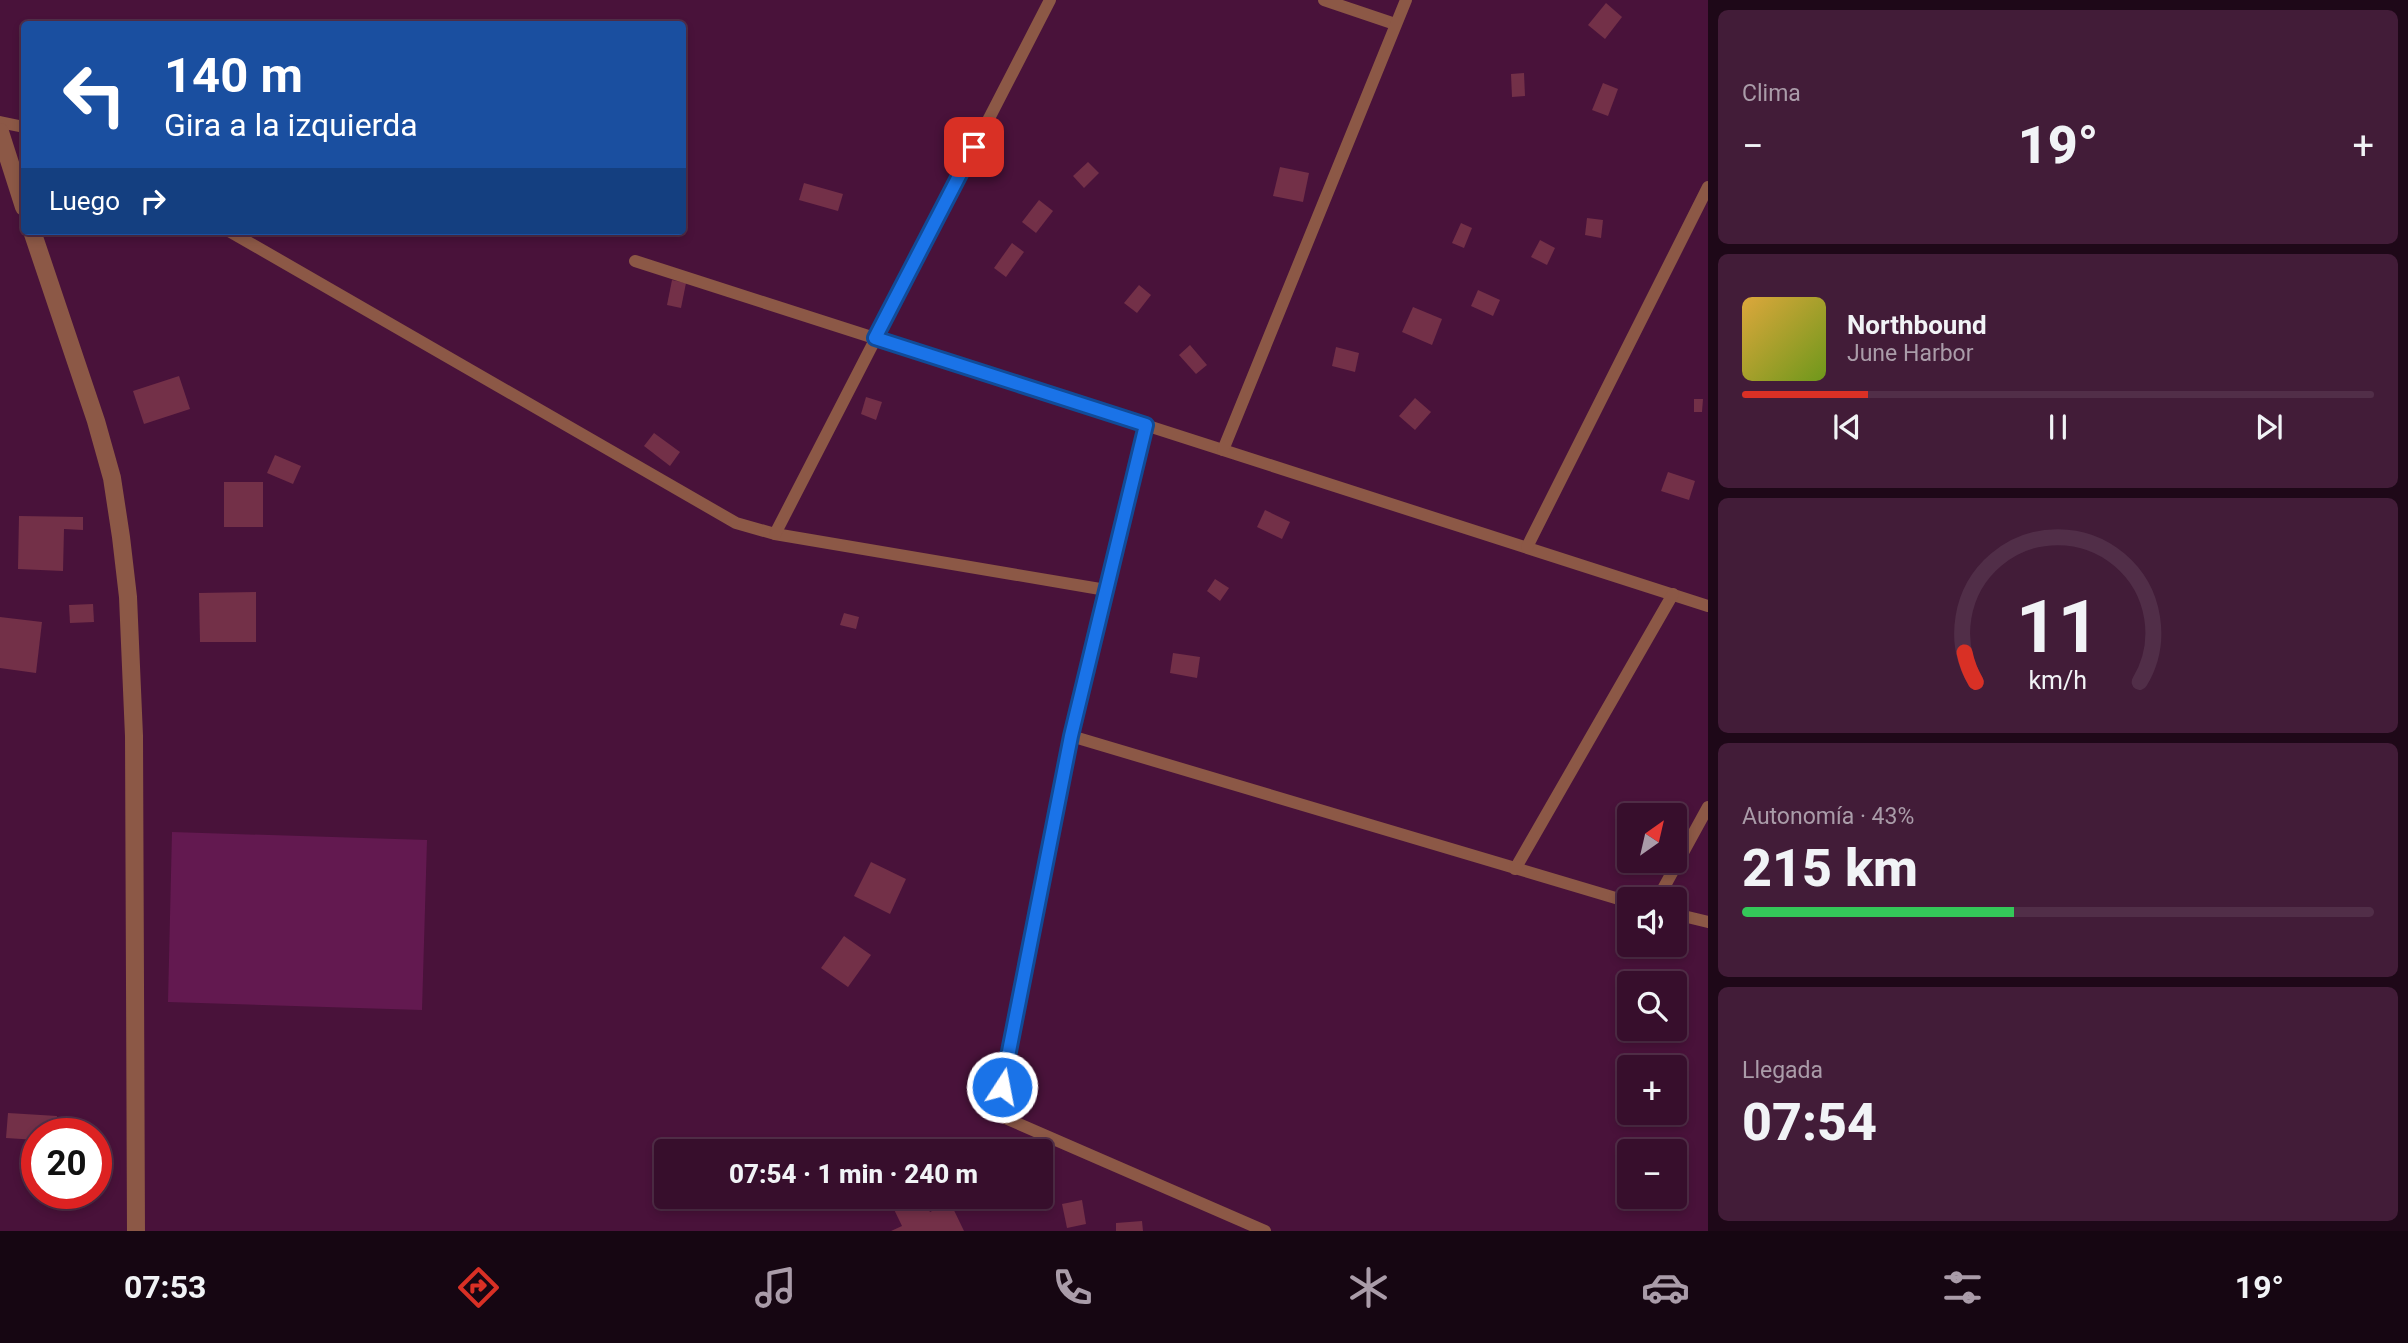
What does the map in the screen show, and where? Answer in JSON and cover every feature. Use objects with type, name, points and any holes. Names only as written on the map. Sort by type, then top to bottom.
[{"type":"street","points":[[0,132],[21,198]]},
{"type":"street","points":[[33,235],[96,421],[112,478],[128,597],[134,736],[136,1231]]},
{"type":"lane","points":[[775,534],[1050,0]]},
{"type":"lane","points":[[1324,0],[1395,24]]},
{"type":"lane","points":[[1223,450],[1406,0]]},
{"type":"lane","points":[[0,122],[21,126]]},
{"type":"lane","points":[[1527,547],[1708,187]]},
{"type":"lane","points":[[236,235],[736,523],[775,534],[1107,590]]},
{"type":"lane","points":[[635,261],[1708,606]]},
{"type":"lane","points":[[1146,425],[1071,736],[996,1114],[1265,1231]]},
{"type":"lane","points":[[1515,869],[1673,594]]},
{"type":"lane","points":[[1071,736],[1617,899]]},
{"type":"lane","points":[[1664,887],[1708,807]]},
{"type":"lane","points":[[1687,917],[1708,922]]},
{"type":"shaded area","points":[[172,832],[427,840],[422,1010],[168,1002]]},
{"type":"building","points":[[1606,3],[1622,17],[1605,39],[1588,25]]},
{"type":"building","points":[[1524,73],[1525,96],[1512,97],[1511,74]]},
{"type":"building","points":[[1603,83],[1618,89],[1608,116],[1592,110]]},
{"type":"building","points":[[1088,162],[1099,173],[1084,188],[1073,176]]},
{"type":"building","points":[[1280,167],[1309,173],[1303,202],[1273,196]]},
{"type":"building","points":[[804,183],[843,194],[838,211],[799,200]]},
{"type":"building","points":[[1039,200],[1053,211],[1036,233],[1022,222]]},
{"type":"building","points":[[1587,218],[1603,220],[1601,238],[1585,235]]},
{"type":"building","points":[[1461,223],[1472,228],[1464,248],[1452,243]]},
{"type":"building","points":[[1540,240],[1555,248],[1547,265],[1531,257]]},
{"type":"building","points":[[1012,243],[1024,252],[1006,277],[994,268]]},
{"type":"building","points":[[672,280],[686,283],[681,308],[667,305]]},
{"type":"building","points":[[1139,285],[1151,295],[1137,313],[1124,303]]},
{"type":"building","points":[[1478,290],[1500,300],[1493,316],[1471,306]]},
{"type":"building","points":[[1413,307],[1442,319],[1432,345],[1402,332]]},
{"type":"building","points":[[1190,345],[1207,365],[1196,374],[1179,355]]},
{"type":"building","points":[[1336,347],[1359,353],[1355,372],[1332,366]]},
{"type":"building","points":[[179,376],[190,409],[144,424],[133,391]]},
{"type":"building","points":[[866,397],[882,402],[876,420],[861,414]]},
{"type":"building","points":[[1415,398],[1431,412],[1415,430],[1399,416]]},
{"type":"building","points":[[1694,399],[1703,399],[1702,412],[1694,412]]},
{"type":"building","points":[[654,433],[680,452],[670,466],[644,446]]},
{"type":"building","points":[[275,455],[301,466],[293,484],[267,473]]},
{"type":"building","points":[[1668,472],[1695,481],[1689,500],[1661,491]]},
{"type":"building","points":[[224,482],[263,482],[263,527],[224,527]]},
{"type":"building","points":[[1265,510],[1290,522],[1282,539],[1257,527]]},
{"type":"building","points":[[19,516],[83,517],[83,530],[64,529],[63,571],[18,569]]},
{"type":"building","points":[[1215,579],[1229,588],[1220,601],[1207,591]]},
{"type":"building","points":[[256,592],[256,642],[200,642],[199,593]]},
{"type":"building","points":[[93,604],[94,622],[70,623],[69,605]]},
{"type":"building","points":[[844,613],[859,617],[856,629],[840,625]]},
{"type":"building","points":[[0,617],[42,622],[36,673],[0,668]]},
{"type":"building","points":[[1173,653],[1200,657],[1197,678],[1170,673]]},
{"type":"building","points":[[871,862],[906,879],[890,914],[854,896]]},
{"type":"building","points":[[844,936],[871,955],[848,987],[821,968]]},
{"type":"building","points":[[8,1113],[57,1116],[21,1118],[21,1139],[6,1138]]},
{"type":"building","points":[[1082,1200],[1086,1224],[1067,1228],[1062,1204]]},
{"type":"building","points":[[894,1209],[928,1209],[930,1212],[936,1209],[953,1209],[964,1231],[891,1231],[902,1226]]},
{"type":"building","points":[[1142,1221],[1143,1231],[1116,1231],[1116,1223]]},
{"type":"route","points":[[974,147],[875,338],[1146,425],[1071,736],[1002,1087]]}]
